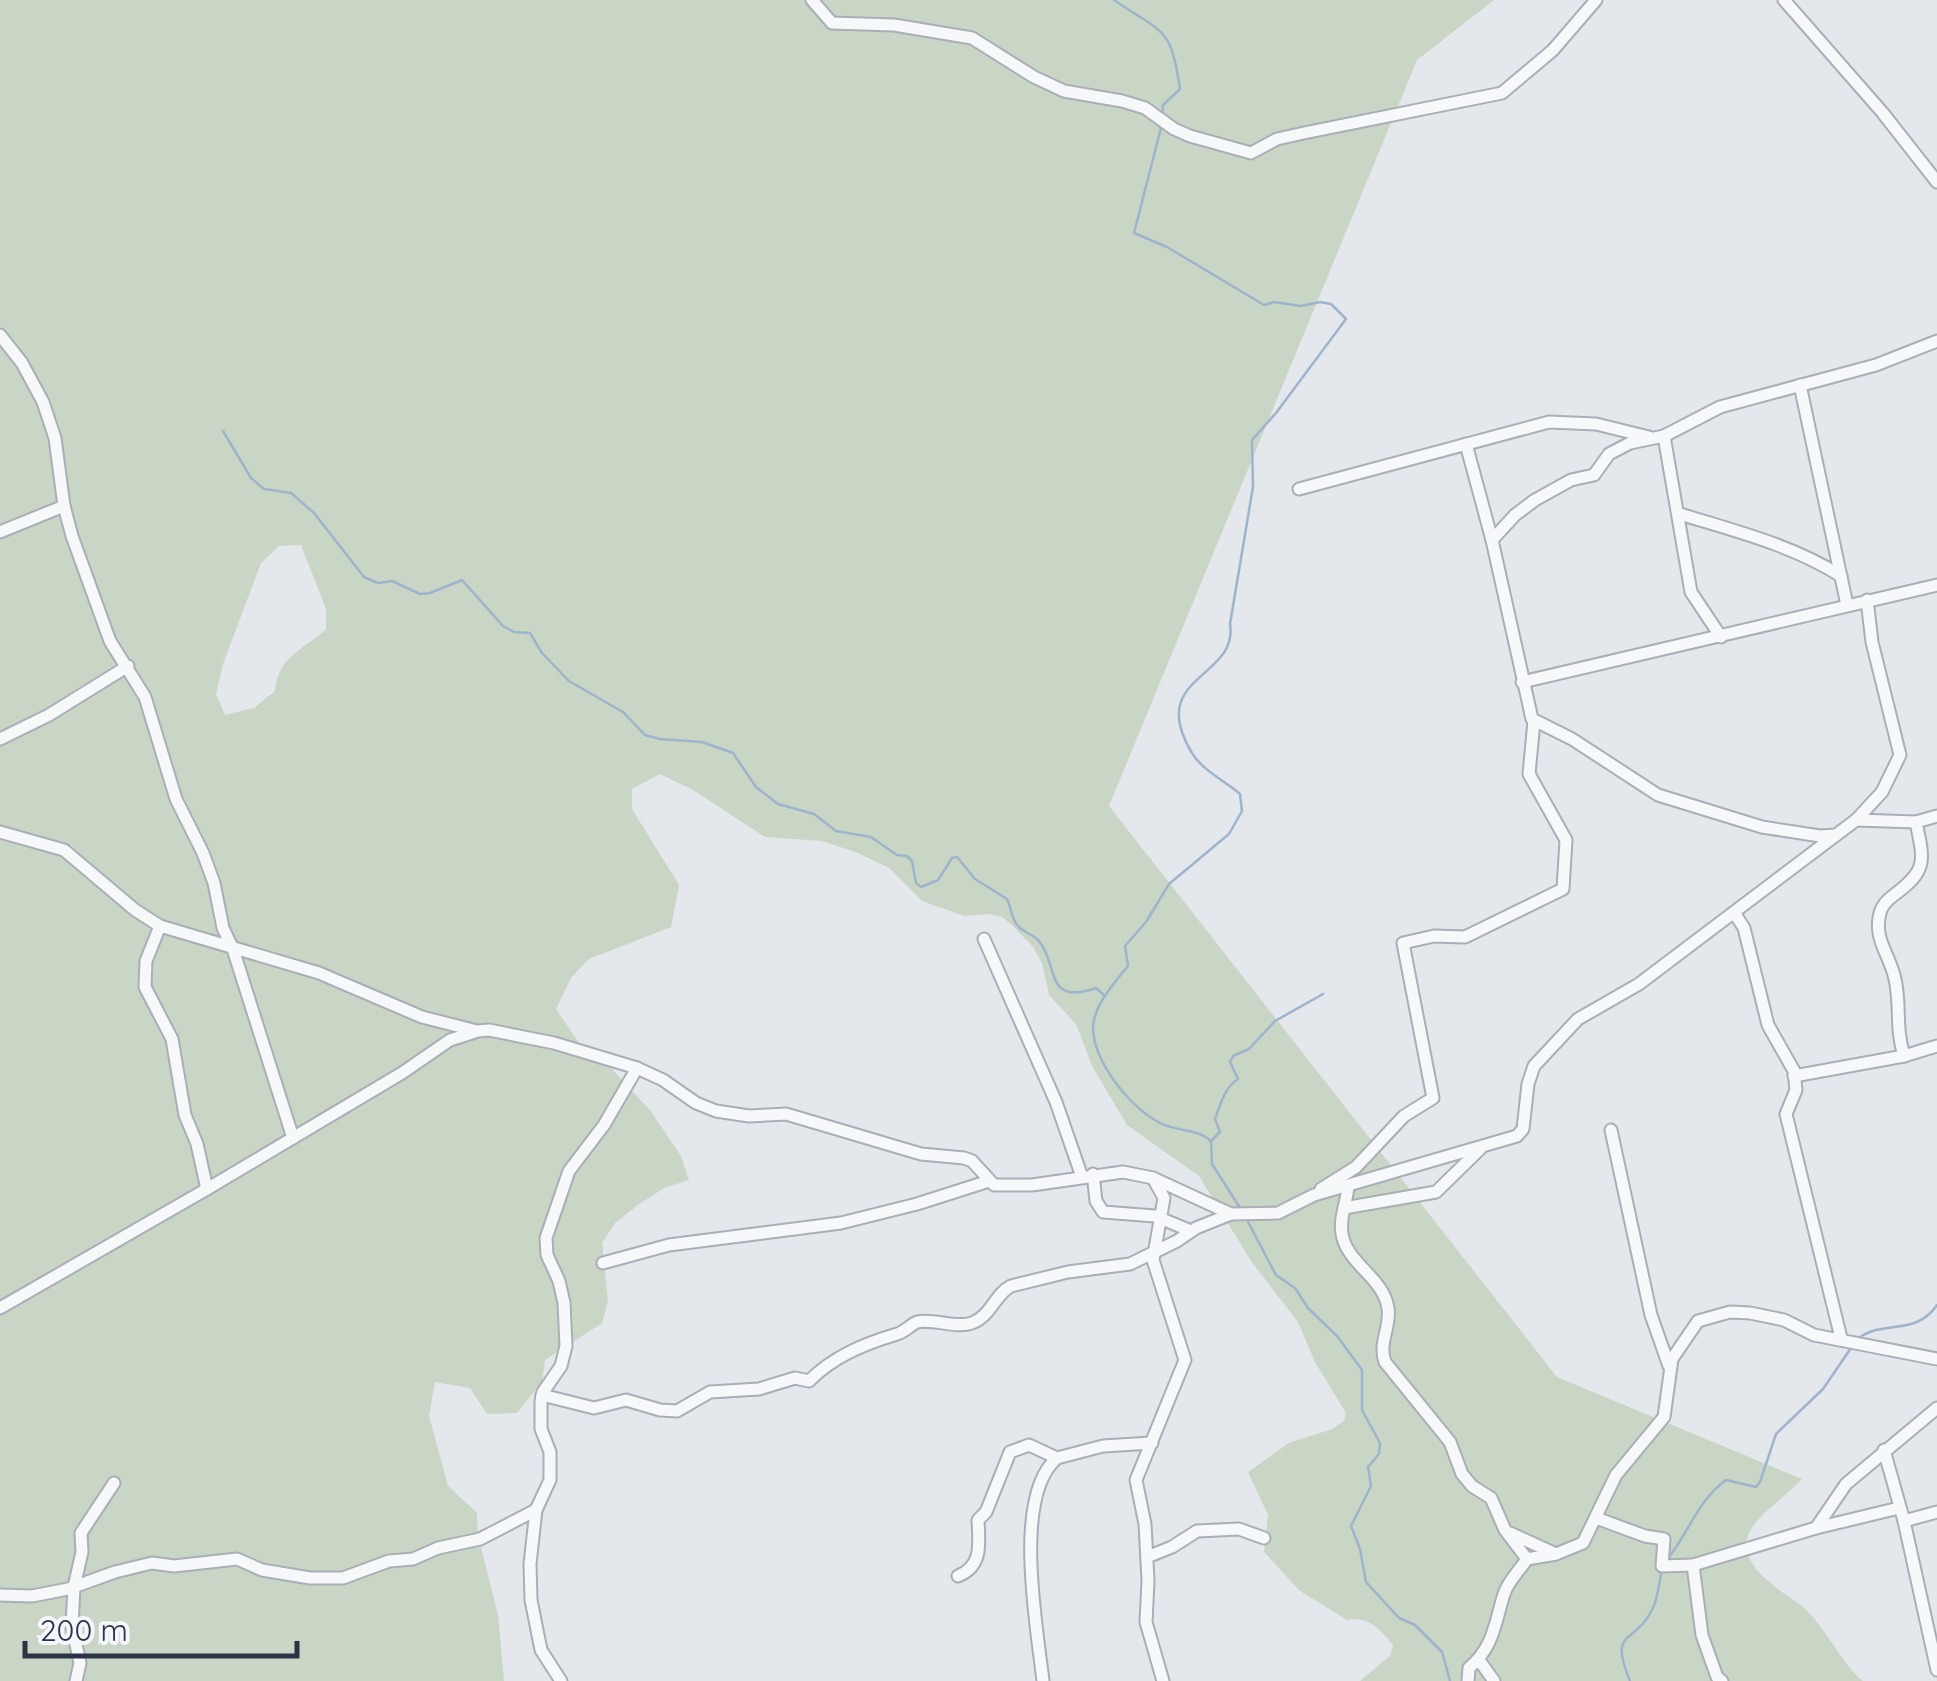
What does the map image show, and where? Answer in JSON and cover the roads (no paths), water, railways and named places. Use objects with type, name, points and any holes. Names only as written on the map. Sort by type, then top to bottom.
[{"type":"street","points":[[812,0],[832,23],[894,26],[972,38],[1064,92],[1122,100],[1145,108],[1190,136],[1250,153],[1304,132],[1502,93],[1553,50],[1596,0]]},
{"type":"street","points":[[1784,0],[1937,182]]},
{"type":"street","points":[[0,335],[22,363],[43,402],[55,438],[64,506],[102,623],[145,697],[176,799],[214,883],[223,928],[293,1138]]},
{"type":"street","points":[[1492,540],[1535,500],[1571,480],[1594,475],[1610,454],[1622,448],[1660,438],[1720,407],[1876,365],[1937,341]]},
{"type":"street","points":[[1800,385],[1847,605]]},
{"type":"street","points":[[1299,489],[1524,427],[1562,422],[1616,427],[1660,438]]},
{"type":"street","points":[[1660,438],[1680,514],[1691,592],[1722,637]]},
{"type":"street","points":[[542,1395],[594,1408],[626,1400],[677,1411],[710,1392],[759,1389],[795,1378],[809,1381],[829,1361],[877,1337],[901,1333],[918,1322],[972,1323],[988,1312],[1003,1290],[1011,1286],[1090,1268],[1121,1266],[1152,1255],[1191,1231],[1231,1214],[1278,1213],[1356,1167],[1404,1116],[1433,1098],[1403,944],[1429,937],[1465,937],[1563,889],[1566,840],[1528,774],[1534,721],[1466,444]]},
{"type":"street","points":[[0,532],[64,506]]},
{"type":"street","points":[[1680,514],[1743,531],[1812,558],[1841,576]]},
{"type":"street","points":[[1522,682],[1937,585]]},
{"type":"street","points":[[1314,1194],[1520,1133],[1534,1066],[1578,1020],[1639,984],[1856,820],[1882,792],[1900,755],[1872,642],[1867,600]]},
{"type":"street","points":[[0,739],[49,716],[128,666]]},
{"type":"street","points":[[1534,721],[1572,739],[1658,796],[1762,826],[1836,835]]},
{"type":"street","points":[[1856,820],[1916,822],[1937,816]]},
{"type":"street","points":[[1904,1056],[1897,1033],[1896,981],[1880,944],[1878,922],[1881,907],[1912,882],[1918,872],[1922,854],[1916,822]]},
{"type":"street","points":[[0,832],[76,857],[134,910],[160,926],[319,973],[422,1017],[477,1031]]},
{"type":"street","points":[[1735,914],[1744,928],[1768,1025],[1791,1062],[1796,1090],[1786,1114],[1841,1338]]},
{"type":"street","points":[[160,926],[144,972],[145,987],[172,1039],[185,1115],[197,1144],[207,1189]]},
{"type":"street","points":[[984,939],[1103,1212],[1161,1218],[1191,1231]]},
{"type":"street","points":[[0,1308],[293,1138],[450,1040],[489,1030],[529,1037],[637,1068],[703,1106],[749,1116],[786,1114],[922,1154],[964,1158],[972,1161],[989,1181],[1006,1186],[1123,1172],[1153,1178],[1231,1214]]},
{"type":"street","points":[[1794,1076],[1904,1056],[1937,1046]]},
{"type":"street","points":[[561,1681],[542,1650],[531,1600],[536,1510],[550,1480],[550,1452],[541,1429],[542,1395],[561,1366],[566,1346],[564,1303],[560,1281],[547,1255],[547,1232],[569,1171],[604,1125],[637,1068]]},
{"type":"street","points":[[1611,1130],[1651,1315],[1670,1370]]},
{"type":"street","points":[[1344,1208],[1436,1192],[1483,1146]]},
{"type":"street","points":[[1153,1178],[1164,1198],[1152,1255],[1185,1360],[1136,1480],[1145,1524],[1146,1622],[1164,1681]]},
{"type":"street","points":[[603,1263],[669,1245],[841,1223],[989,1181]]},
{"type":"street","points":[[1348,1186],[1342,1235],[1388,1302],[1389,1320],[1381,1351],[1385,1362],[1450,1442],[1462,1474],[1491,1498],[1505,1530],[1528,1559]]},
{"type":"street","points":[[1468,1681],[1470,1668],[1479,1660],[1498,1624],[1505,1590],[1528,1559],[1556,1554],[1583,1543],[1616,1475],[1664,1416],[1672,1359],[1694,1324],[1730,1312],[1784,1320],[1814,1335],[1937,1359]]},
{"type":"street","points":[[1816,1528],[1846,1484],[1937,1408]]},
{"type":"street","points":[[1043,1681],[1029,1548],[1042,1472],[1057,1458],[1103,1446],[1152,1443]]},
{"type":"street","points":[[958,1576],[972,1570],[976,1563],[978,1520],[986,1512],[1010,1452],[1028,1445],[1057,1458]]},
{"type":"street","points":[[1884,1450],[1937,1670]]},
{"type":"street","points":[[76,1681],[80,1663],[72,1626],[81,1533],[114,1483]]},
{"type":"street","points":[[0,1595],[32,1596],[152,1563],[174,1566],[237,1560],[262,1570],[310,1578],[343,1578],[389,1561],[412,1559],[480,1538],[536,1510]]},
{"type":"street","points":[[1596,1518],[1664,1539],[1662,1566],[1693,1565],[1816,1528],[1937,1512]]},
{"type":"street","points":[[1147,1557],[1172,1548],[1197,1531],[1239,1530],[1264,1538]]},
{"type":"street","points":[[1505,1530],[1556,1554]]},
{"type":"street","points":[[1693,1565],[1702,1635],[1722,1681]]},
{"type":"street","points":[[1479,1660],[1494,1681]]},
{"type":"waterway","points":[[1114,0],[1162,33],[1173,53],[1180,89],[1163,105],[1162,116]]},
{"type":"waterway","points":[[1162,124],[1134,233],[1167,247],[1264,305],[1320,302],[1331,304],[1346,319],[1252,440],[1253,487],[1229,642],[1221,656],[1186,692],[1179,708],[1181,727],[1192,753],[1207,770],[1240,794],[1242,811],[1229,834],[1169,884],[1146,922],[1125,946],[1128,966],[1101,1003],[1093,1028],[1107,1069],[1137,1106],[1160,1123],[1211,1141],[1212,1164],[1242,1211]]},
{"type":"waterway","points":[[223,431],[251,478],[264,489],[291,493],[314,513],[364,577],[378,583],[392,581],[420,594],[462,580],[503,626],[514,632],[530,633],[542,653],[569,681],[623,712],[645,735],[702,742],[733,753],[756,787],[778,804],[814,814],[836,831],[871,837],[897,855],[907,856],[921,887],[938,880],[952,858],[957,857],[975,879],[1007,899],[1017,925],[1037,939],[1045,951],[1060,987],[1068,992],[1096,988],[1105,996]]},
{"type":"waterway","points":[[1211,1141],[1220,1132],[1215,1119],[1221,1102],[1238,1079],[1230,1062],[1233,1056],[1249,1049],[1275,1021],[1323,994]]},
{"type":"waterway","points":[[1246,1218],[1276,1275],[1295,1288],[1362,1370],[1362,1410],[1380,1443],[1379,1454],[1368,1467],[1371,1486],[1351,1526],[1366,1582],[1399,1618],[1415,1625],[1442,1652],[1450,1681]]},
{"type":"waterway","points":[[1859,1338],[1879,1329],[1919,1321],[1937,1305]]},
{"type":"waterway","points":[[1668,1558],[1716,1488],[1726,1480],[1756,1487],[1776,1434],[1823,1389],[1851,1348]]},
{"type":"waterway","points":[[1630,1681],[1623,1645],[1652,1610],[1662,1569]]}]
